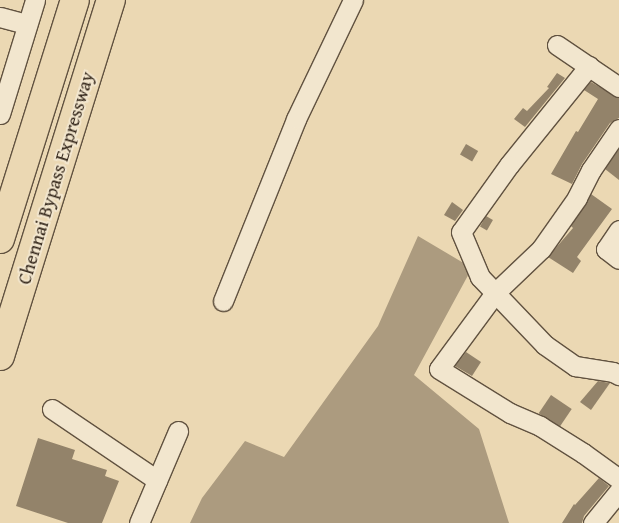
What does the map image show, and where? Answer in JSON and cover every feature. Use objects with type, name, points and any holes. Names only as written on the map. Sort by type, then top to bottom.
[{"type":"highway","name":"Chennai Bypass Expressway","points":[[0,239],[75,0]]},
{"type":"highway","name":"Chennai Bypass Expressway","points":[[0,356],[111,0]]},
{"type":"street","points":[[0,114],[35,0]]},
{"type":"street","points":[[223,302],[296,119],[353,0]]},
{"type":"street","points":[[0,17],[27,24]]},
{"type":"street","points":[[557,45],[589,66],[616,80]]},
{"type":"street","points":[[589,66],[509,165],[461,232],[480,277],[545,345],[575,366],[613,372],[619,375]]},
{"type":"street","points":[[619,129],[591,170],[577,198],[541,249],[495,293],[439,369],[510,413],[540,426],[576,448],[619,479]]},
{"type":"street","points":[[619,230],[606,249],[619,260]]},
{"type":"street","points":[[52,409],[158,480]]},
{"type":"street","points":[[139,523],[178,431]]},
{"type":"street","points":[[593,523],[619,491]]},
{"type":"shaded area","points":[[418,236],[472,268],[414,375],[479,429],[509,523],[190,523],[202,498],[245,441],[284,457],[378,326]]},
{"type":"building","points":[[557,73],[565,78],[525,127],[514,119],[523,108],[527,111],[549,88],[547,87]]},
{"type":"building","points":[[591,82],[619,98],[619,118],[610,123],[582,164],[572,184],[551,174],[576,131],[578,132],[598,99],[584,90]]},
{"type":"building","points":[[466,144],[478,151],[472,161],[460,154]]},
{"type":"building","points":[[619,149],[619,180],[605,169]]},
{"type":"building","points":[[591,194],[612,209],[577,257],[581,261],[573,273],[548,257],[573,228],[571,226]]},
{"type":"building","points":[[452,202],[463,210],[455,221],[444,215]]},
{"type":"building","points":[[486,216],[493,220],[487,230],[480,226]]},
{"type":"building","points":[[466,352],[481,362],[472,376],[455,366]]},
{"type":"building","points":[[598,381],[610,383],[591,410],[580,402]]},
{"type":"building","points":[[551,395],[572,409],[559,427],[539,413]]},
{"type":"building","points":[[38,438],[75,450],[72,459],[107,470],[105,476],[119,481],[102,523],[68,523],[16,506]]},
{"type":"building","points":[[599,478],[609,486],[584,516],[582,523],[562,523],[574,504]]}]
